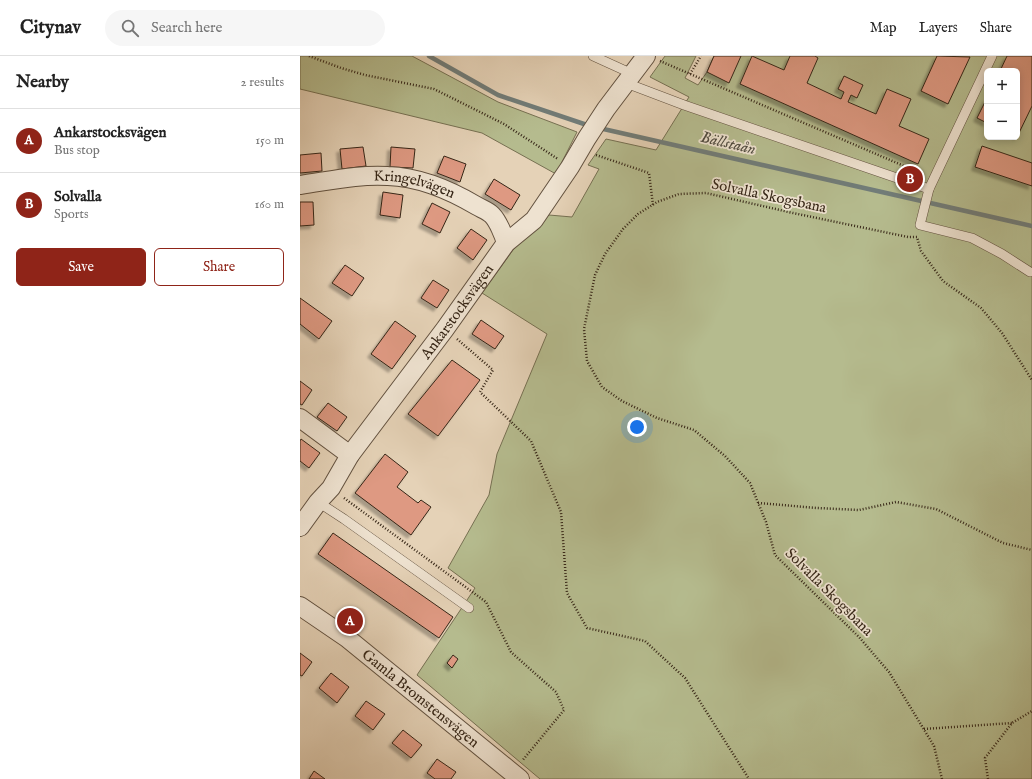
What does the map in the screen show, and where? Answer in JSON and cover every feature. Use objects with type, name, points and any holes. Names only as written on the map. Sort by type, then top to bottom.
[{"type":"street","name":"Ankarstocksvägen","points":[[300,527],[318,502],[331,488],[350,456],[445,329],[506,243],[534,220],[570,167],[626,77],[650,58]]},
{"type":"street","name":"Kringelvägen","points":[[300,185],[376,176],[398,177],[419,181],[457,194],[492,216],[504,236],[506,243]]},
{"type":"street","points":[[300,418],[350,456]]},
{"type":"street","name":"Gamla Bromstensvägen","points":[[300,606],[346,638],[520,779]]},
{"type":"lane","points":[[593,56],[626,77],[684,105],[929,189]]},
{"type":"lane","points":[[992,56],[929,189],[920,225],[972,238],[1002,254],[1030,272]]},
{"type":"lane","points":[[318,502],[351,523],[469,608]]},
{"type":"path","points":[[309,56],[365,75],[434,90],[504,124],[570,167]]},
{"type":"path","points":[[690,74],[701,56]]},
{"type":"path","points":[[650,58],[905,166]]},
{"type":"path","points":[[584,144],[649,173],[652,205]]},
{"type":"path","name":"Solvalla Skogsbana","points":[[942,779],[934,746],[889,672],[859,637],[775,555],[766,522],[750,483],[725,456],[694,430],[657,418],[622,401],[602,387],[587,362],[584,329],[595,275],[605,254],[623,229],[638,214],[652,205],[679,194],[706,193],[792,213],[908,237],[917,237],[920,251],[943,280],[980,308],[1002,333],[1032,380]]},
{"type":"path","points":[[445,329],[493,370],[480,392],[531,441],[561,512],[567,593],[587,628],[645,641],[685,678],[749,779]]},
{"type":"path","points":[[758,503],[859,510],[896,502],[936,509],[1003,543],[1032,550]]},
{"type":"path","points":[[988,779],[985,758],[1012,723],[1032,711]]},
{"type":"path","points":[[924,730],[1012,723]]},
{"type":"green space","points":[[300,56],[412,56],[498,102],[577,132],[556,174],[482,133],[300,89]]},
{"type":"green space","points":[[665,56],[696,56],[685,78],[698,85],[707,72],[714,56],[1032,56],[1032,779],[540,779],[417,675],[475,588],[448,568],[489,495],[497,454],[547,334],[482,293],[513,250],[549,215],[572,217],[599,169],[588,165],[606,139],[656,150],[689,97],[650,77]]},
{"type":"building","points":[[714,56],[741,56],[729,83],[707,72]]},
{"type":"building","points":[[752,56],[784,70],[790,56],[815,56],[818,58],[807,83],[841,99],[844,92],[838,89],[844,76],[863,85],[857,98],[851,95],[848,102],[876,114],[887,89],[911,99],[899,126],[929,139],[918,164],[740,84]]},
{"type":"building","points":[[937,56],[970,57],[948,104],[921,91]]},
{"type":"building","points":[[1007,56],[1032,56],[1032,106],[1020,131],[1020,68],[1001,68]]},
{"type":"building","points":[[984,104],[984,122],[977,118]]},
{"type":"building","points":[[982,146],[1032,163],[1032,186],[975,167]]},
{"type":"building","points":[[363,147],[366,166],[342,169],[340,149]]},
{"type":"building","points":[[391,147],[415,149],[413,168],[390,167]]},
{"type":"building","points":[[321,153],[322,171],[300,173],[300,155]]},
{"type":"building","points":[[444,156],[466,164],[460,182],[437,173]]},
{"type":"building","points":[[494,179],[520,195],[511,210],[485,194]]},
{"type":"building","points":[[383,192],[403,195],[400,218],[380,215]]},
{"type":"building","points":[[300,202],[313,202],[314,225],[300,226]]},
{"type":"building","points":[[432,203],[450,212],[440,233],[422,224]]},
{"type":"building","points":[[471,229],[487,240],[473,260],[457,248]]},
{"type":"building","points":[[345,265],[364,278],[352,296],[332,283]]},
{"type":"building","points":[[433,280],[449,290],[437,308],[421,298]]},
{"type":"building","points":[[300,298],[332,321],[319,339],[300,324]]},
{"type":"building","points":[[481,320],[504,336],[495,349],[472,334]]},
{"type":"building","points":[[395,321],[416,336],[392,369],[371,354]]},
{"type":"building","points":[[452,360],[480,380],[438,436],[408,414]]},
{"type":"building","points":[[300,381],[312,390],[302,405],[300,404]]},
{"type":"building","points":[[328,403],[347,417],[337,431],[317,417]]},
{"type":"building","points":[[301,439],[320,453],[309,468],[300,461]]},
{"type":"building","points":[[385,454],[408,472],[397,487],[418,503],[421,500],[431,507],[411,535],[355,493]]},
{"type":"building","points":[[333,533],[453,617],[439,638],[318,554]]},
{"type":"building","points":[[300,653],[312,662],[302,676],[300,675]]},
{"type":"building","points":[[453,655],[458,659],[452,668],[447,663]]},
{"type":"building","points":[[331,673],[349,687],[337,703],[319,688]]},
{"type":"building","points":[[366,701],[385,714],[373,730],[355,716]]},
{"type":"building","points":[[403,730],[422,745],[411,758],[392,743]]},
{"type":"building","points":[[437,759],[456,772],[451,779],[435,779],[427,773]]},
{"type":"building","points":[[314,771],[325,779],[309,779]]},
{"type":"waterway","name":"Bällstaån","points":[[429,56],[498,95],[590,126]]},
{"type":"waterway","name":"Bällstaån","points":[[599,128],[1032,226]]},
{"type":"place","name":"Solvalla","points":[[910,179]]},
{"type":"place","name":"Ankarstocksvägen","points":[[350,621]]}]
